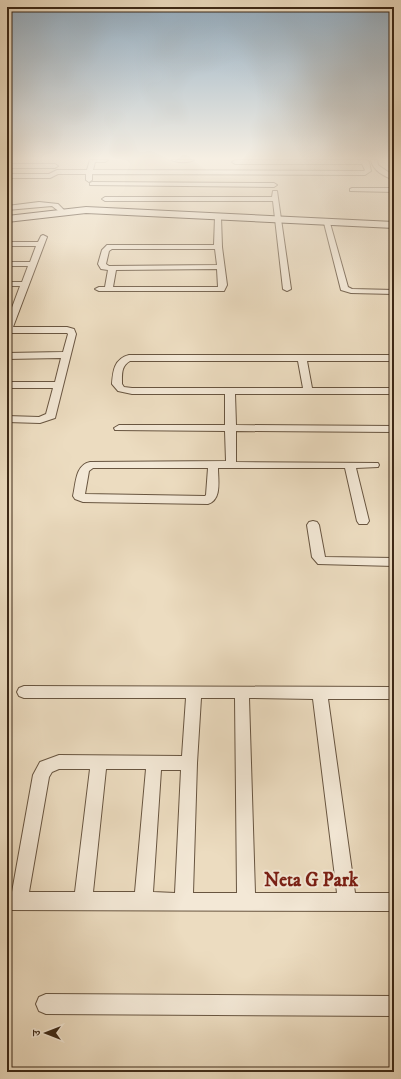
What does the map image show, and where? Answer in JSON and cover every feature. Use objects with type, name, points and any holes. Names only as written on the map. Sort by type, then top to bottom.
[{"type":"street","points":[[7,219],[82,210]]},
{"type":"street","points":[[92,210],[327,223],[394,225]]},
{"type":"street","points":[[278,210],[281,250],[287,289]]},
{"type":"street","points":[[99,289],[217,290],[222,287],[218,247],[218,217]]},
{"type":"street","points":[[327,223],[344,288],[351,291],[394,292]]},
{"type":"street","points":[[7,244],[42,240],[7,330],[71,331],[72,334],[60,386],[51,416],[40,420],[7,419]]},
{"type":"street","points":[[218,247],[110,247],[106,250],[102,264],[104,267],[110,268],[220,267]]},
{"type":"street","points":[[7,264],[33,264]]},
{"type":"street","points":[[109,289],[112,270],[110,268]]},
{"type":"street","points":[[7,284],[25,284]]},
{"type":"street","points":[[7,307],[16,307]]},
{"type":"street","points":[[7,356],[67,355]]},
{"type":"street","points":[[394,358],[136,357],[123,359],[118,366],[117,384],[121,389],[125,390],[308,390],[394,392]]},
{"type":"street","points":[[302,358],[308,390]]},
{"type":"street","points":[[7,385],[60,386]]},
{"type":"street","points":[[228,465],[230,462],[230,390]]},
{"type":"street","points":[[119,428],[394,429]]},
{"type":"street","points":[[213,466],[212,496],[208,500],[83,498],[80,496],[84,470],[90,465],[374,465]]},
{"type":"street","points":[[350,465],[363,521]]},
{"type":"street","points":[[314,525],[318,557],[322,561],[394,562]]},
{"type":"street","points":[[24,692],[394,693]]},
{"type":"street","points":[[184,902],[189,763],[194,692]]},
{"type":"street","points":[[242,693],[246,900]]},
{"type":"street","points":[[320,693],[347,901]]},
{"type":"street","points":[[189,763],[58,762],[49,765],[42,771],[13,901],[83,900],[184,902],[246,900],[394,902]]},
{"type":"street","points":[[83,900],[100,762]]},
{"type":"street","points":[[143,901],[154,763]]},
{"type":"street","points":[[46,1004],[394,1006]]},
{"type":"district","name":"Neta G Park","points":[[311,880]]}]
